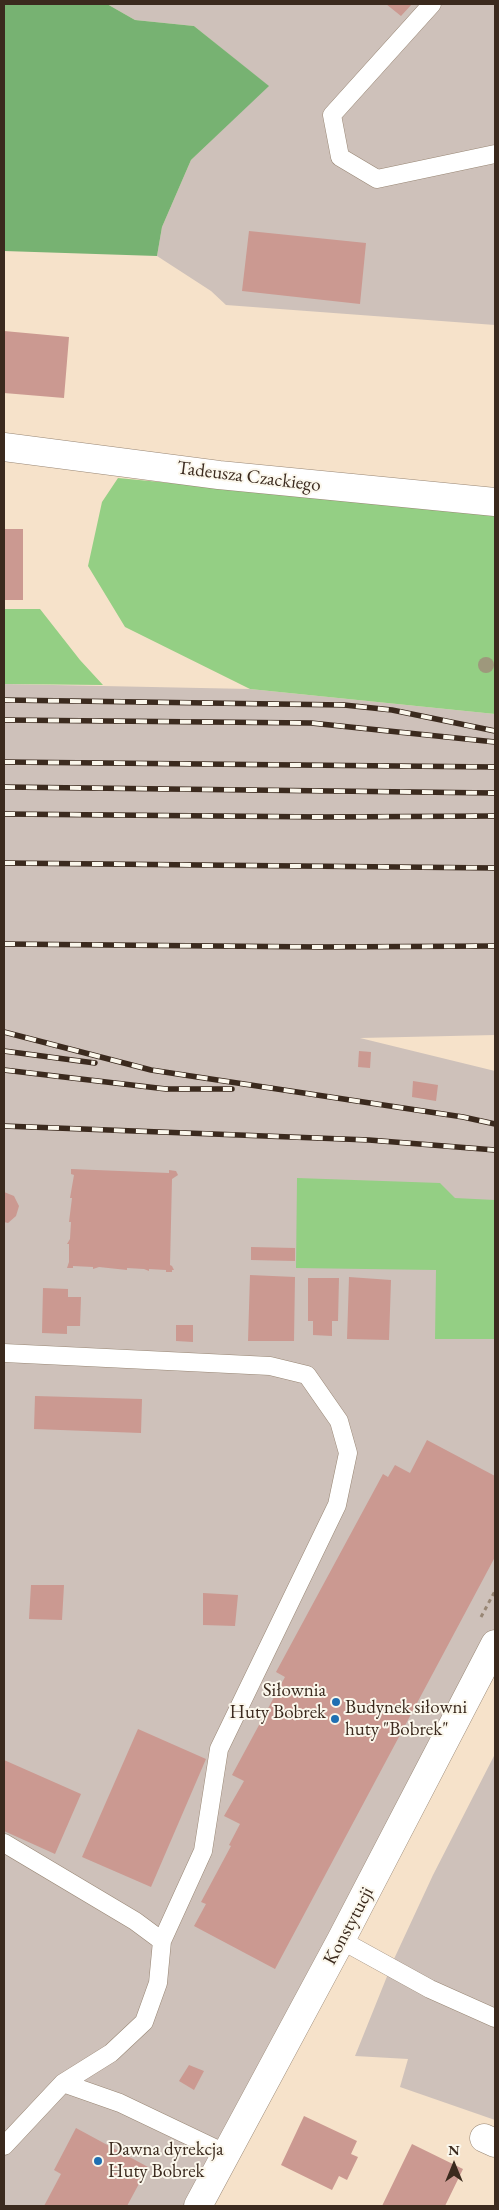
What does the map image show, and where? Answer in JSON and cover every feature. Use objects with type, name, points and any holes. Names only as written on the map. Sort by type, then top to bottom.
[{"type":"street","name":"Tadeusza Czackiego","points":[[4,448],[229,476],[495,502]]},
{"type":"street","name":"Konstytucji","points":[[198,2206],[341,1940],[495,1644]]},
{"type":"lane","points":[[432,4],[332,115],[340,157],[377,179],[495,154]]},
{"type":"lane","points":[[4,1353],[270,1366],[308,1375],[339,1421],[348,1453],[337,1505],[219,1749],[203,1851],[162,1941],[158,1983],[144,2022],[110,2054],[63,2083],[4,2146]]},
{"type":"lane","points":[[4,1843],[135,1921],[162,1941]]},
{"type":"lane","points":[[341,1940],[430,1989],[495,2018]]},
{"type":"lane","points":[[63,2083],[120,2103],[227,2154]]},
{"type":"shaded area","points":[[107,4],[495,4],[495,325],[226,305],[211,291],[157,256],[162,227],[191,160],[268,86],[194,26],[135,20]]},
{"type":"shaded area","points":[[4,684],[250,689],[495,714],[495,1035],[360,1038],[495,1071],[495,1644],[198,2206],[4,2206]]},
{"type":"shaded area","points":[[495,1754],[495,2120],[400,2087],[408,2059],[355,2056],[394,1959],[433,1875]]},
{"type":"green space","points":[[4,4],[107,4],[135,20],[194,26],[269,86],[191,160],[162,227],[157,256],[4,251]]},
{"type":"green space","points":[[118,478],[495,514],[495,714],[250,689],[125,627],[88,566],[102,502]]},
{"type":"green space","points":[[4,609],[40,609],[80,660],[103,685],[4,684]]},
{"type":"green space","points":[[297,1178],[440,1183],[455,1198],[495,1200],[495,1339],[435,1339],[436,1270],[296,1268]]},
{"type":"building","points":[[386,4],[412,4],[401,16]]},
{"type":"building","points":[[249,231],[366,243],[360,304],[242,291]]},
{"type":"building","points":[[4,331],[69,337],[64,398],[4,393]]},
{"type":"building","points":[[4,529],[23,529],[23,600],[4,600]]},
{"type":"building","points":[[359,1051],[371,1052],[370,1068],[358,1067]]},
{"type":"building","points":[[413,1081],[438,1085],[436,1101],[412,1097]]},
{"type":"building","points":[[71,1169],[169,1173],[169,1170],[176,1171],[178,1175],[172,1179],[170,1265],[174,1270],[172,1272],[127,1268],[127,1270],[99,1267],[93,1269],[93,1267],[73,1266],[73,1268],[67,1268],[69,1244],[67,1244],[70,1239],[71,1222],[69,1222],[72,1198],[70,1198],[74,1175],[71,1174]]},
{"type":"building","points":[[4,1192],[14,1196],[19,1206],[16,1216],[8,1223],[4,1222]]},
{"type":"building","points":[[251,1247],[295,1248],[295,1261],[251,1260]]},
{"type":"building","points":[[250,1275],[295,1277],[294,1341],[248,1341]]},
{"type":"building","points":[[349,1277],[391,1280],[389,1340],[347,1339]]},
{"type":"building","points":[[308,1278],[339,1278],[338,1321],[332,1321],[332,1336],[313,1335],[313,1321],[308,1321]]},
{"type":"building","points":[[43,1288],[68,1289],[68,1297],[81,1297],[80,1326],[67,1326],[67,1334],[42,1333]]},
{"type":"building","points":[[176,1325],[193,1325],[193,1342],[176,1341]]},
{"type":"building","points":[[35,1396],[142,1399],[141,1433],[34,1429]]},
{"type":"building","name":"Budynek siłowni huty \"Bobrek\"","points":[[427,1440],[495,1476],[495,1557],[275,1969],[194,1926],[206,1904],[201,1902],[231,1846],[229,1845],[240,1824],[224,1816],[244,1781],[232,1775],[285,1677],[276,1672],[383,1474],[388,1477],[395,1465],[410,1473]]},
{"type":"building","points":[[31,1585],[64,1585],[62,1620],[29,1619]]},
{"type":"building","points":[[203,1593],[238,1595],[235,1626],[203,1625]]},
{"type":"building","points":[[138,1729],[206,1759],[151,1887],[82,1857]]},
{"type":"building","points":[[4,1760],[81,1794],[55,1854],[4,1831]]},
{"type":"building","points":[[189,2065],[204,2071],[194,2090],[179,2081]]},
{"type":"building","points":[[304,2116],[357,2141],[351,2154],[358,2157],[347,2180],[339,2176],[332,2190],[281,2165]]},
{"type":"building","name":"Dawna dyrekcja Huty Bobrek","points":[[76,2128],[148,2167],[127,2206],[44,2206],[61,2174],[54,2170]]},
{"type":"building","points":[[412,2144],[463,2169],[445,2206],[382,2206]]},
{"type":"railway","points":[[4,700],[344,705],[392,710],[495,731]]},
{"type":"railway","points":[[4,720],[311,723],[495,742]]},
{"type":"railway","points":[[4,762],[495,767]]},
{"type":"railway","points":[[4,787],[495,793]]},
{"type":"railway","points":[[4,814],[324,817],[495,816]]},
{"type":"railway","points":[[4,863],[495,868]]},
{"type":"railway","points":[[4,944],[320,947],[495,946]]},
{"type":"railway","points":[[4,1032],[151,1070],[463,1117],[495,1124]]},
{"type":"railway","points":[[4,1051],[95,1063]]},
{"type":"railway","points":[[4,1070],[166,1089],[232,1089]]},
{"type":"railway","points":[[4,1126],[369,1140],[495,1150]]},
{"type":"place","name":"Siłownia Huty Bobrek","points":[[336,1702]]},
{"type":"place","name":"Budynek siłowni huty \"Bobrek\"","points":[[335,1719]]},
{"type":"place","name":"Dawna dyrekcja Huty Bobrek","points":[[98,2161]]}]
